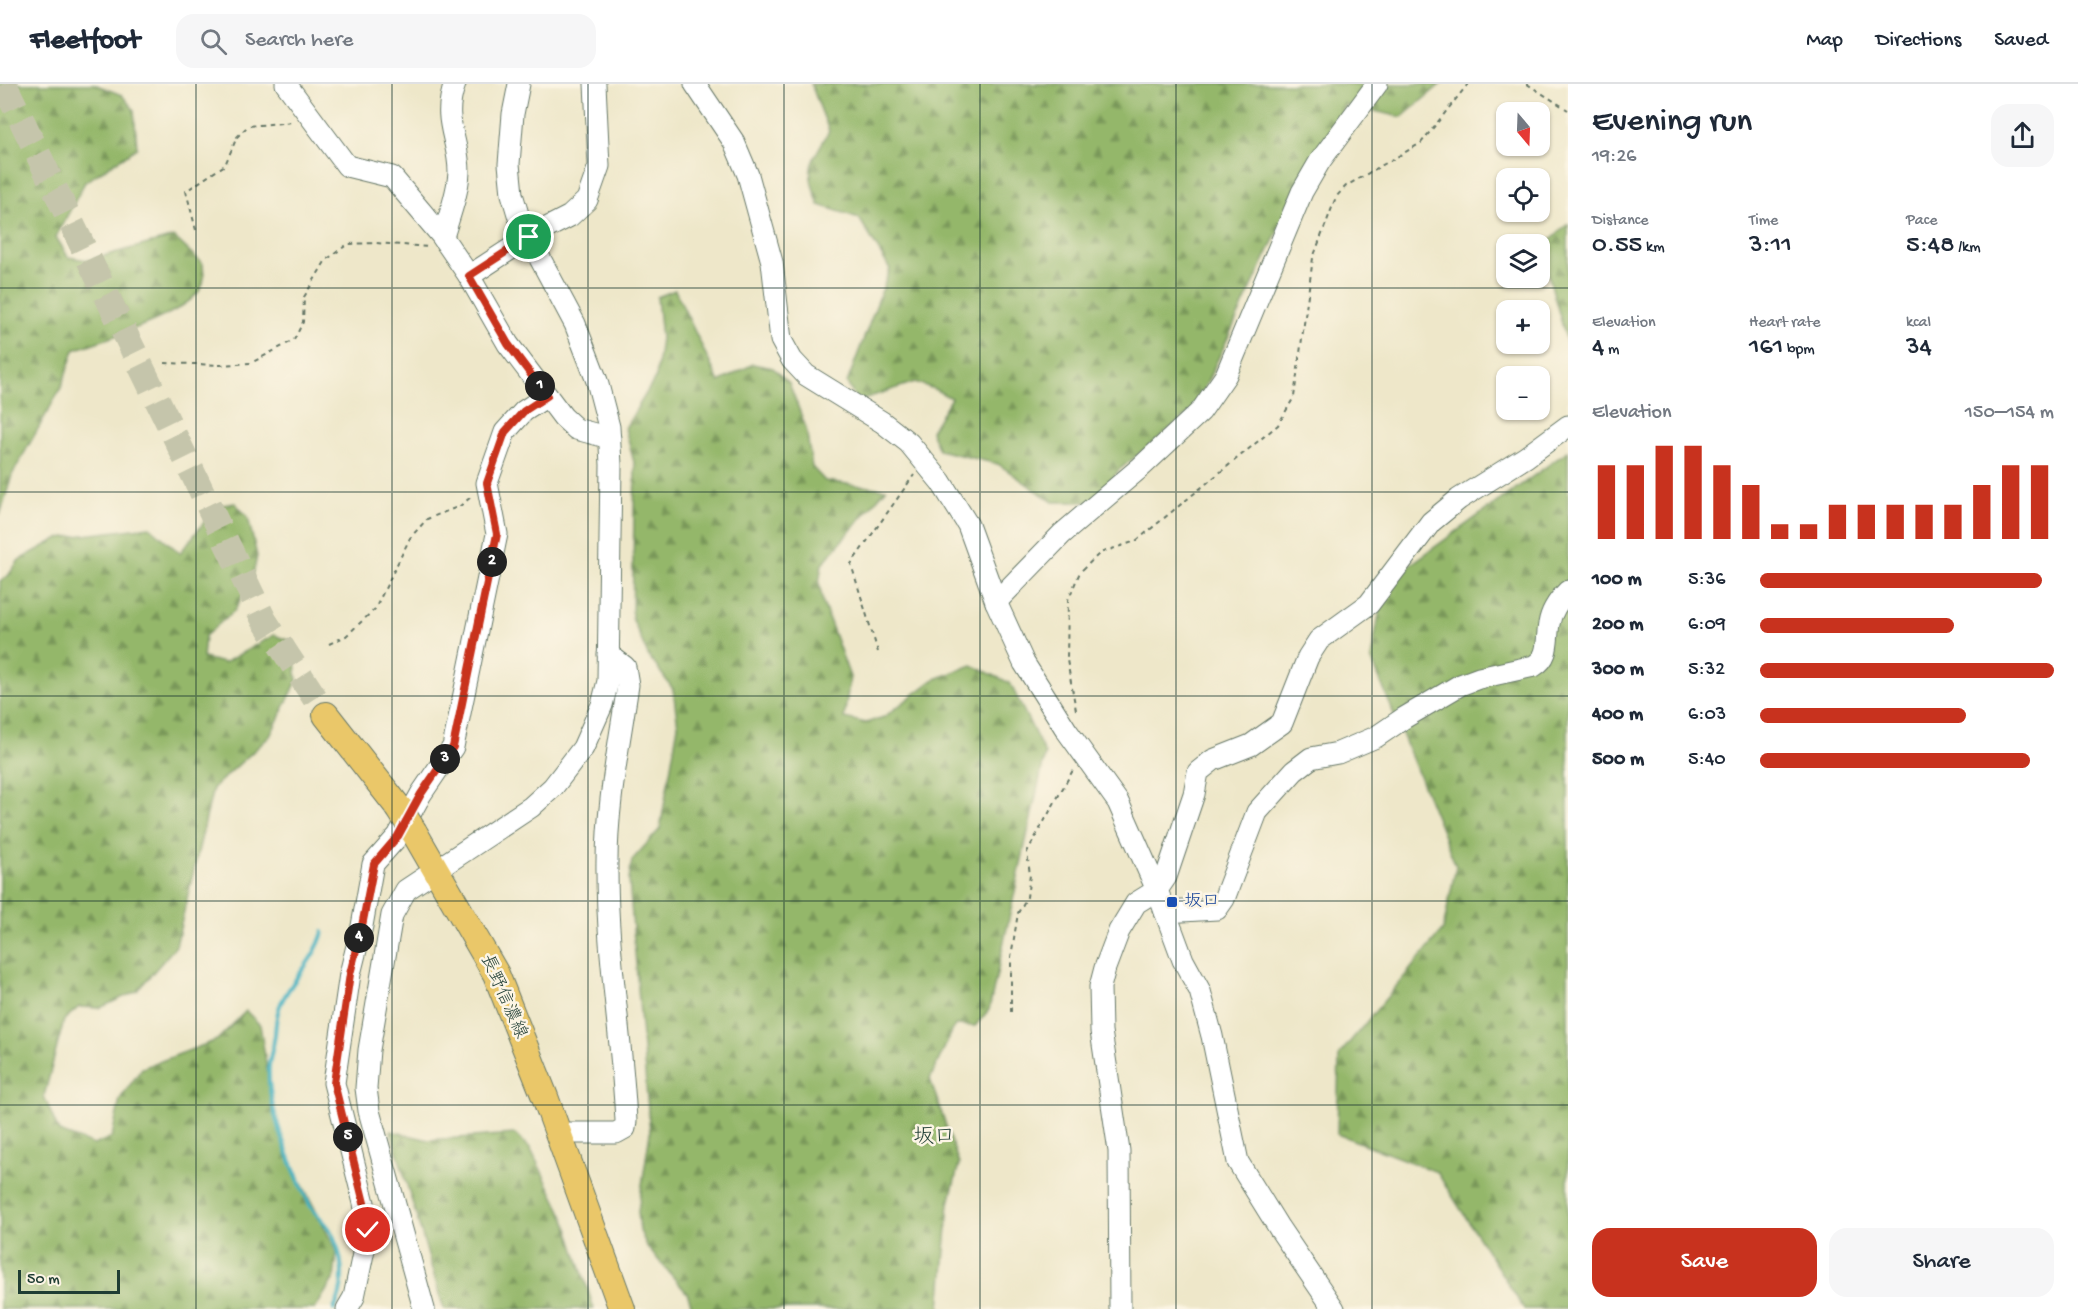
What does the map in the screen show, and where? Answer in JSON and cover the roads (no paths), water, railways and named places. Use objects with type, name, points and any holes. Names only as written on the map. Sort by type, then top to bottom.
[{"type":"main road","name":"長野信濃線","points":[[326,715],[399,808],[496,974],[558,1132],[622,1309]]},
{"type":"street","points":[[286,84],[347,166],[358,171],[392,177],[445,239],[508,344],[563,417],[576,429],[610,438]]},
{"type":"street","points":[[445,239],[459,175],[449,107],[455,84]]},
{"type":"street","points":[[424,1309],[369,1111],[366,1088],[369,1050],[392,915],[406,890],[531,807],[553,787],[583,748],[602,705],[608,681],[609,427],[597,381],[575,324],[520,221],[512,194],[509,164],[513,114],[519,84]]},
{"type":"street","points":[[469,276],[529,237],[570,216],[587,200],[599,166],[596,84]]},
{"type":"street","points":[[695,84],[734,142],[748,175],[772,262],[781,340],[792,360],[806,375],[882,422],[909,443],[941,482],[968,525],[996,602],[1024,663],[1118,802],[1157,890],[1183,960],[1200,991],[1212,1036],[1238,1162],[1334,1309]]},
{"type":"street","points":[[996,602],[1062,534],[1201,411],[1226,375],[1302,192],[1320,161],[1377,84]]},
{"type":"street","points":[[347,1309],[354,1297],[368,1230],[364,1203],[334,1083],[350,974],[374,864],[398,836],[421,794],[453,747],[497,534],[487,483],[505,432],[524,411],[547,396]]},
{"type":"street","points":[[1120,1309],[1119,1152],[1101,1031],[1100,987],[1119,931],[1136,903],[1157,890],[1166,876],[1194,794],[1198,772],[1213,760],[1251,745],[1282,723],[1308,657],[1319,640],[1369,604],[1431,522],[1459,499],[1526,457],[1568,426]]},
{"type":"street","points":[[1165,912],[1216,909],[1224,899],[1257,812],[1294,771],[1311,758],[1338,753],[1376,737],[1460,685],[1479,678],[1534,666],[1540,662],[1545,654],[1552,612],[1568,591]]},
{"type":"street","points":[[558,1132],[616,1133],[625,1128],[627,1121],[612,969],[607,871],[609,811],[628,684],[625,667],[608,654]]},
{"type":"waterway","points":[[323,932],[315,951],[279,1007],[269,1082],[276,1118],[296,1173],[310,1205],[330,1230],[338,1249],[342,1280],[334,1309]]},
{"type":"tunnel","points":[[4,84],[264,620],[326,715]]},
{"type":"place","name":"坂口","points":[[1172,902]]},
{"type":"district","name":"坂口","points":[[934,1138]]}]
